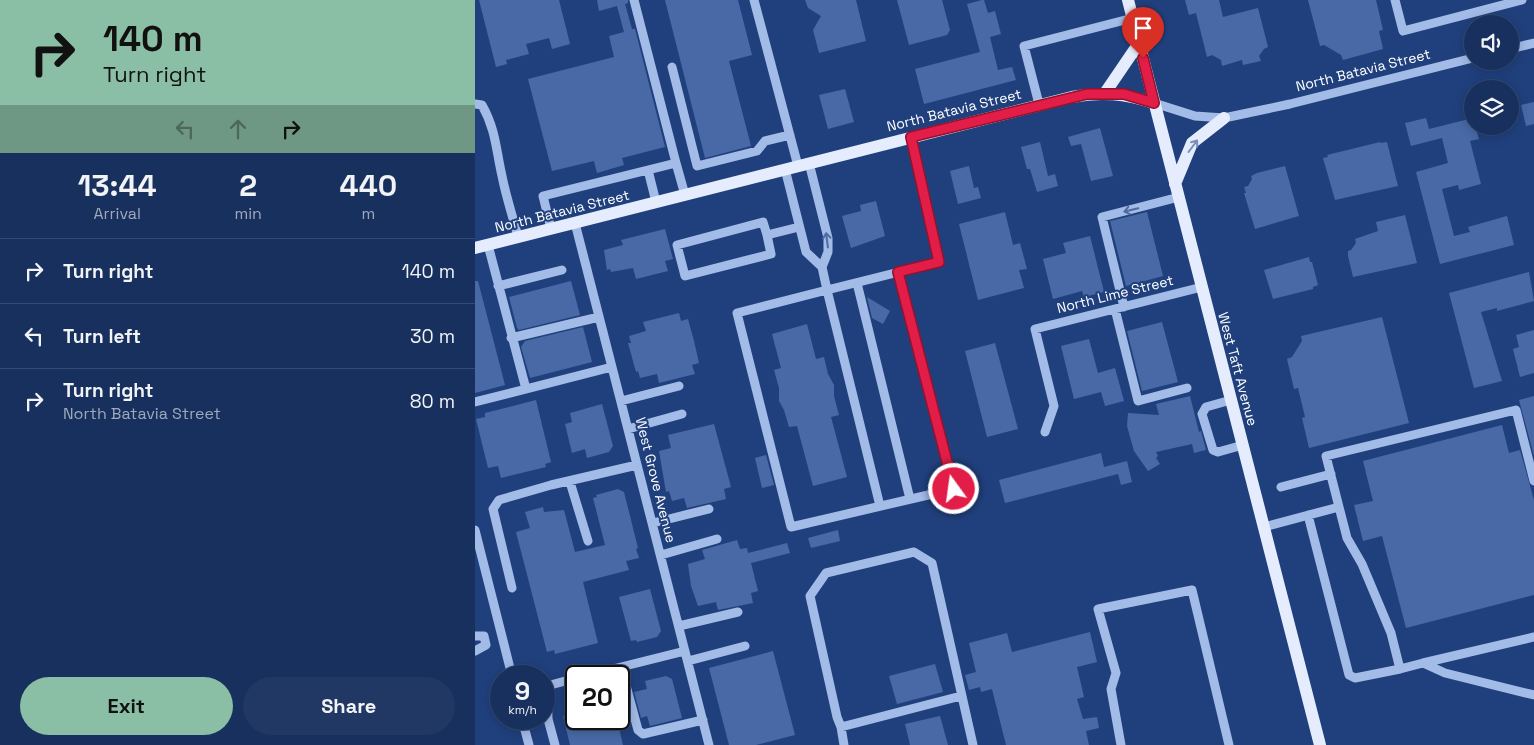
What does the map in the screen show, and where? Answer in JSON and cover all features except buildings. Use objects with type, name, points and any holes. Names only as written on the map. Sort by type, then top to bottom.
[{"type":"main road","name":"West Taft Avenue","points":[[1128,0],[1320,745]]},
{"type":"main road","points":[[1105,93],[1139,43]]},
{"type":"main road","name":"North Batavia Street","points":[[475,248],[1039,104],[1105,93],[1124,94],[1154,103]]},
{"type":"main road","points":[[1175,184],[1192,143],[1224,118]]},
{"type":"street","points":[[634,0],[685,195]]},
{"type":"street","points":[[754,0],[790,135],[804,165],[828,238],[829,252],[822,267]]},
{"type":"street","points":[[1395,0],[1403,31],[1522,0]]},
{"type":"street","points":[[1039,104],[1024,46],[1133,18]]},
{"type":"street","points":[[1519,46],[1534,42]]},
{"type":"street","name":"North Batavia Street","points":[[1154,103],[1195,116],[1224,118],[1290,104],[1464,60]]},
{"type":"street","points":[[672,68],[697,166],[757,151],[765,140],[790,135]]},
{"type":"street","points":[[475,104],[482,105],[491,122],[500,157],[501,175],[518,237]]},
{"type":"street","points":[[898,272],[954,489],[791,527],[737,313],[857,282],[898,272],[939,262],[911,137]]},
{"type":"street","points":[[551,229],[543,196],[676,163]]},
{"type":"street","points":[[785,169],[806,252],[822,267],[880,506]]},
{"type":"street","points":[[648,170],[656,202]]},
{"type":"street","points":[[1179,197],[1102,217],[1138,401],[1187,388]]},
{"type":"street","points":[[763,222],[767,235],[771,254],[685,276],[677,245],[763,222]]},
{"type":"street","name":"West Grove Avenue","points":[[575,223],[709,745]]},
{"type":"street","points":[[767,235],[799,227]]},
{"type":"street","points":[[488,245],[526,389]]},
{"type":"street","points":[[498,286],[562,270]]},
{"type":"street","points":[[857,282],[910,499]]},
{"type":"street","name":"North Lime Street","points":[[1045,432],[1054,406],[1035,329],[1202,287]]},
{"type":"street","points":[[511,338],[599,317]]},
{"type":"street","points":[[475,402],[612,367]]},
{"type":"street","points":[[621,401],[679,386]]},
{"type":"street","points":[[1231,400],[1206,407],[1202,414],[1213,450],[1218,452],[1243,445]]},
{"type":"street","points":[[1400,668],[1391,633],[1362,564],[1347,538],[1326,456],[1516,410],[1534,480]]},
{"type":"street","points":[[628,429],[682,414]]},
{"type":"street","points":[[512,588],[493,509],[499,500],[551,485],[637,465]]},
{"type":"street","points":[[1281,487],[1331,474]]},
{"type":"street","points":[[570,482],[588,541]]},
{"type":"street","points":[[1264,527],[1339,507]]},
{"type":"street","points":[[653,523],[709,509]]},
{"type":"street","points":[[1307,515],[1349,675],[1355,678],[1534,637]]},
{"type":"street","points":[[475,530],[509,665]]},
{"type":"street","points":[[661,555],[717,539]]},
{"type":"street","points":[[844,745],[810,596],[826,573],[853,565],[914,552],[932,563],[973,745]]},
{"type":"street","points":[[1121,745],[1111,689],[1116,673],[1098,609],[1192,590],[1229,745]]},
{"type":"street","points":[[679,626],[738,612]]},
{"type":"street","points":[[475,636],[485,636],[486,645],[475,651]]},
{"type":"street","points":[[688,661],[745,646]]},
{"type":"street","points":[[629,665],[685,651]]},
{"type":"street","points":[[1423,663],[1445,673],[1534,695]]},
{"type":"street","points":[[555,745],[548,718],[547,686],[565,681]]},
{"type":"street","points":[[841,727],[961,696]]},
{"type":"street","points":[[630,700],[638,730],[643,734],[703,720]]},
{"type":"street","points":[[525,730],[529,745]]},
{"type":"route","points":[[954,489],[898,272],[939,262],[911,137],[1039,104],[1087,94],[1124,94],[1154,103],[1143,58]]}]
